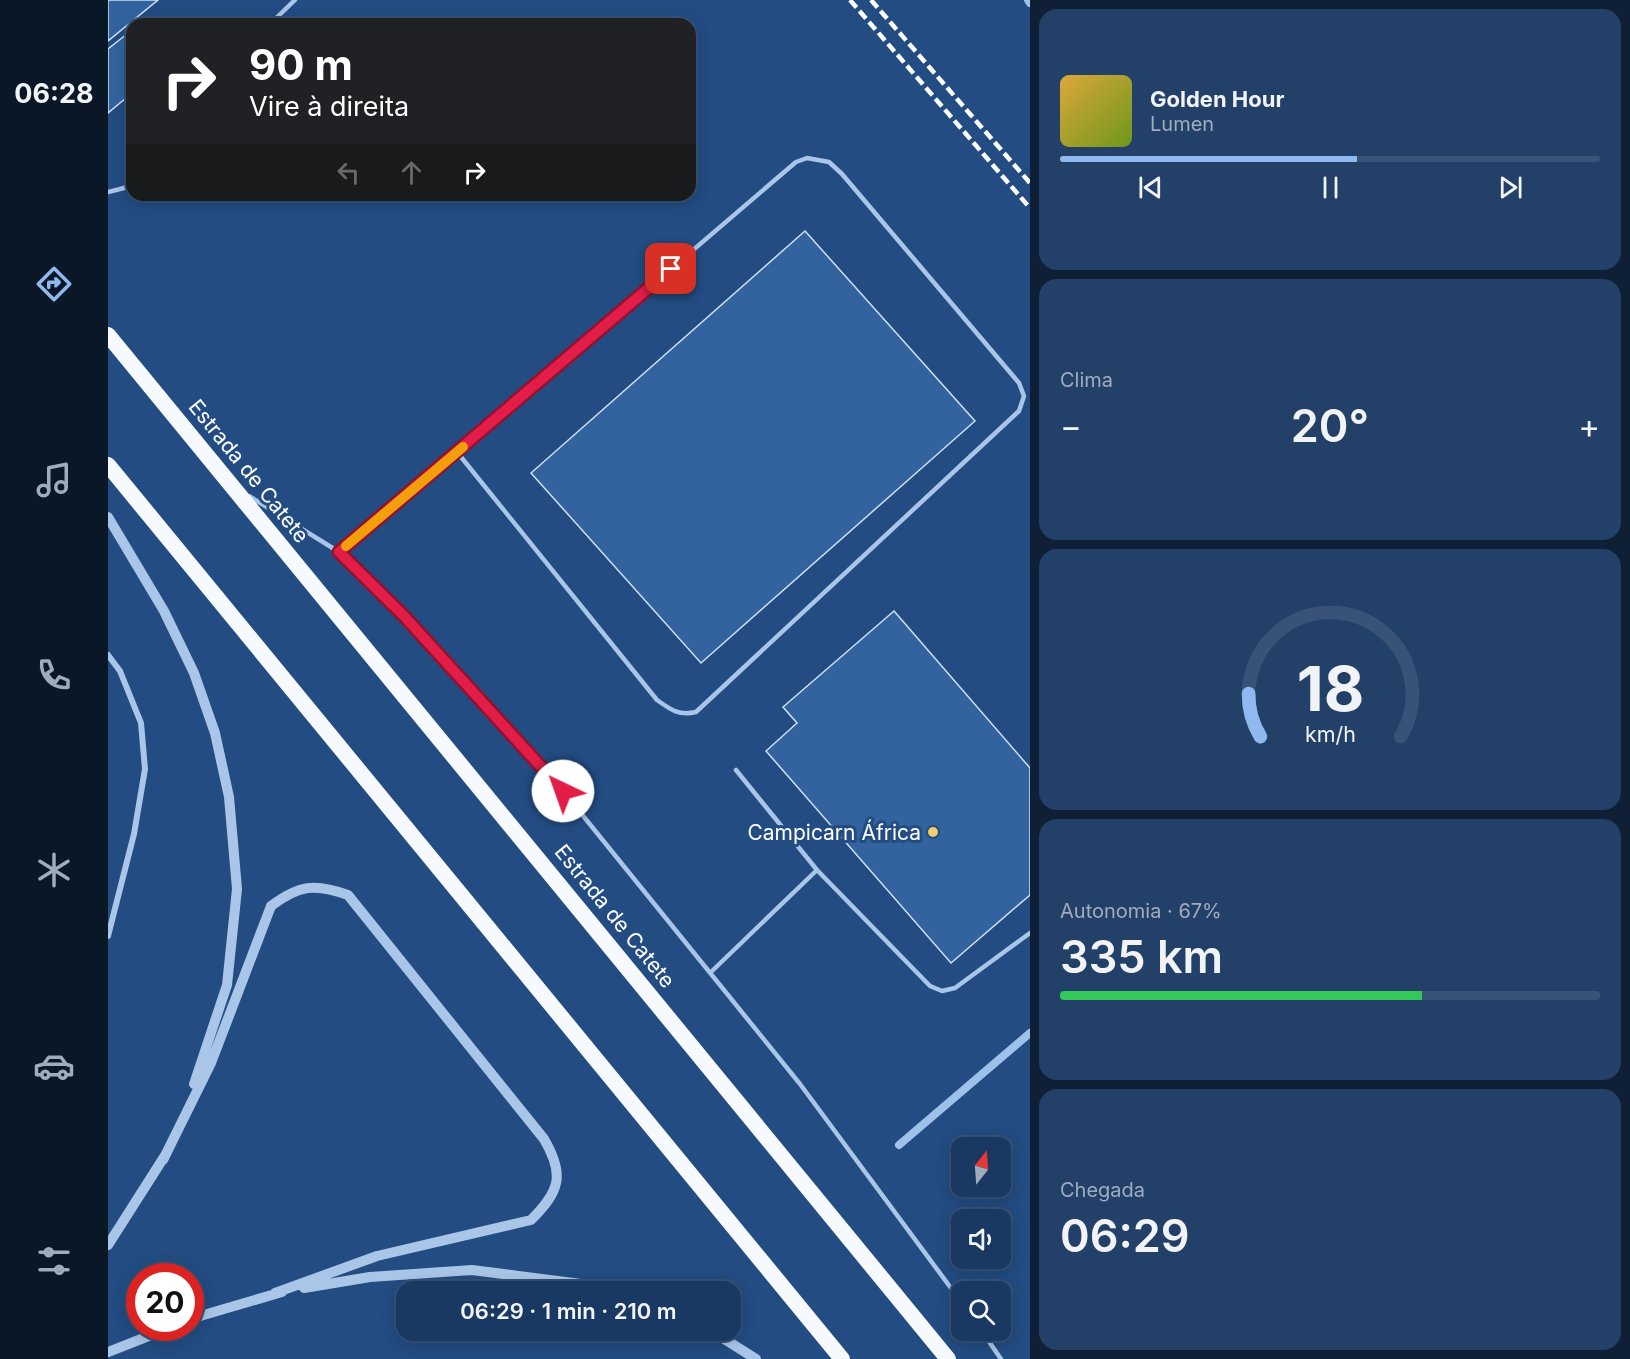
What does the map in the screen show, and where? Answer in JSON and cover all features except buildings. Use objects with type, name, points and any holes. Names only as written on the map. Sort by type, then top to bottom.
[{"type":"highway","name":"Estrada de Catete","points":[[108,335],[948,1359]]},
{"type":"highway","points":[[108,465],[842,1359]]},
{"type":"street","points":[[108,517],[164,611],[194,673],[205,703],[215,733],[229,797],[237,889],[227,985],[197,1076],[163,1160]]},
{"type":"street","points":[[108,655],[120,671],[141,723],[145,769],[134,834],[108,936]]},
{"type":"street","points":[[108,1245],[163,1160],[211,1063],[272,906],[288,893],[309,887],[331,889],[348,895],[544,1139],[555,1157],[557,1180],[549,1202],[531,1220],[376,1256],[275,1293],[204,1315]]},
{"type":"street","points":[[275,1293],[370,1277],[472,1270],[559,1281]]},
{"type":"street","points":[[108,1353],[137,1341]]},
{"type":"street","points":[[727,1341],[756,1359]]},
{"type":"lane","points":[[276,18],[295,0]]},
{"type":"lane","points":[[339,552],[796,162],[807,158],[829,162],[842,174],[1019,383],[1024,396],[1019,411],[696,712],[684,715],[671,711],[657,700],[457,452]]},
{"type":"lane","points":[[108,192],[126,187]]},
{"type":"lane","points":[[230,483],[339,552],[404,616],[563,791],[807,1093],[951,1288]]},
{"type":"lane","points":[[736,770],[817,870],[930,986],[942,991],[955,988],[1030,933]]},
{"type":"lane","points":[[711,972],[817,870]]},
{"type":"lane","points":[[989,1341],[1001,1359]]},
{"type":"waterway","points":[[899,1145],[1030,1033]]},
{"type":"railway","points":[[850,0],[1030,208]]},
{"type":"railway","points":[[871,0],[1030,183]]},
{"type":"slow traffic","points":[[346,546],[463,447]]},
{"type":"place","name":"Campicarn África","points":[[933,832]]},
{"type":"route","points":[[563,791],[404,616],[339,552],[671,269]]}]
